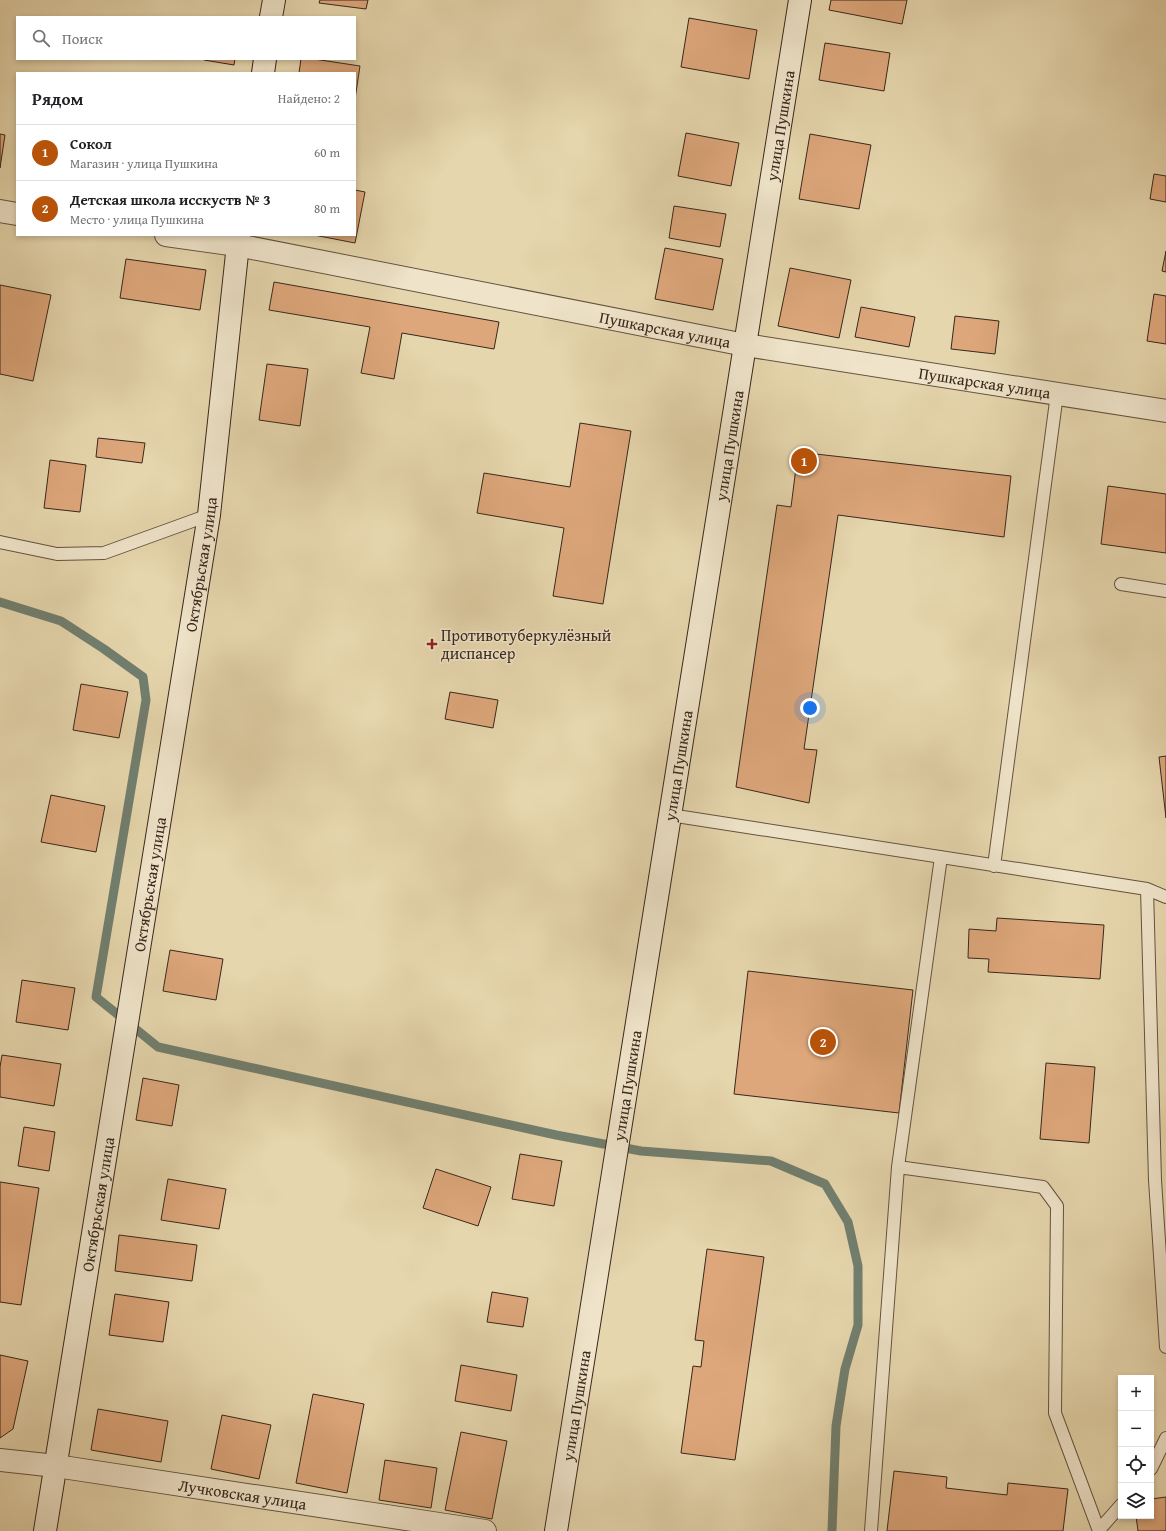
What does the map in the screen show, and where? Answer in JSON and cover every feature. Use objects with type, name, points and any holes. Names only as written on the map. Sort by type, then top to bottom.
[{"type":"street","points":[[271,16],[274,0]]},
{"type":"street","name":"улица Пушкина","points":[[556,1531],[800,0]]},
{"type":"street","points":[[263,72],[265,60]]},
{"type":"street","points":[[0,211],[16,214]]},
{"type":"street","name":"Пушкарская улица","points":[[180,236],[238,240],[745,345],[1166,411]]},
{"type":"street","name":"Октябрьская улица","points":[[45,1531],[210,515],[238,240]]},
{"type":"street","name":"Лучковская улица","points":[[0,1460],[56,1466],[485,1531]]},
{"type":"lane","points":[[994,866],[1057,394]]},
{"type":"lane","points":[[0,542],[57,554],[104,553],[210,515]]},
{"type":"lane","points":[[1121,584],[1166,591]]},
{"type":"lane","points":[[670,815],[1146,890],[1166,897]]},
{"type":"lane","points":[[872,1531],[898,1167],[941,857]]},
{"type":"lane","points":[[1146,890],[1155,1180],[1166,1347]]},
{"type":"lane","points":[[898,1167],[1043,1187],[1057,1206],[1055,1413],[1100,1530],[1118,1509]]},
{"type":"lane","points":[[1154,1463],[1166,1438]]},
{"type":"building","points":[[320,0],[368,0],[366,9],[319,3]]},
{"type":"building","points":[[831,0],[907,0],[902,24],[829,10]]},
{"type":"building","points":[[689,18],[757,30],[749,79],[681,67]]},
{"type":"building","points":[[825,43],[890,53],[884,91],[819,80]]},
{"type":"building","points":[[204,60],[235,60],[234,65]]},
{"type":"building","points":[[301,60],[321,60],[360,66],[356,92],[356,72],[299,72]]},
{"type":"building","points":[[686,133],[739,143],[731,186],[678,176]]},
{"type":"building","points":[[0,134],[5,135],[0,168]]},
{"type":"building","points":[[810,134],[871,145],[859,209],[799,199]]},
{"type":"building","points":[[1154,174],[1166,176],[1166,202],[1150,199]]},
{"type":"building","points":[[356,190],[365,192],[355,243],[319,236],[356,236]]},
{"type":"building","points":[[674,206],[726,214],[720,247],[669,238]]},
{"type":"building","points":[[665,248],[723,259],[713,310],[655,299]]},
{"type":"building","points":[[1166,251],[1166,272],[1162,271]]},
{"type":"building","points":[[126,259],[206,270],[200,310],[120,298]]},
{"type":"building","points":[[790,268],[851,280],[839,338],[778,326]]},
{"type":"building","points":[[274,282],[499,322],[494,349],[402,333],[394,379],[361,373],[370,327],[269,310]]},
{"type":"building","points":[[0,285],[51,295],[33,381],[0,374]]},
{"type":"building","points":[[1154,294],[1166,296],[1166,344],[1147,341]]},
{"type":"building","points":[[861,307],[915,317],[909,347],[855,337]]},
{"type":"building","points":[[955,316],[999,321],[995,354],[951,349]]},
{"type":"building","points":[[267,364],[308,369],[300,426],[259,420]]},
{"type":"building","points":[[580,423],[631,431],[603,604],[553,596],[564,528],[477,513],[484,473],[570,487]]},
{"type":"building","points":[[98,438],[145,443],[142,463],[96,457]]},
{"type":"building","points":[[798,452],[1011,476],[1004,537],[838,515],[804,749],[817,750],[809,803],[736,787],[777,505],[791,507]]},
{"type":"building","points":[[50,460],[86,465],[80,512],[44,508]]},
{"type":"building","points":[[1108,486],[1166,494],[1166,553],[1101,544]]},
{"type":"building","points":[[81,684],[128,692],[119,738],[73,730]]},
{"type":"building","points":[[450,692],[498,700],[493,728],[445,719]]},
{"type":"building","points":[[1166,756],[1166,818],[1159,757]]},
{"type":"building","points":[[51,795],[105,806],[96,852],[41,842]]},
{"type":"building","points":[[997,918],[1104,925],[1100,979],[988,972],[989,959],[968,958],[969,929],[996,931]]},
{"type":"building","points":[[170,950],[223,959],[216,1000],[163,991]]},
{"type":"building","points":[[748,971],[913,990],[899,1113],[734,1094]]},
{"type":"building","points":[[22,980],[75,988],[68,1030],[16,1022]]},
{"type":"building","points":[[2,1055],[61,1064],[54,1106],[0,1097],[0,1067]]},
{"type":"building","points":[[1046,1063],[1095,1067],[1089,1143],[1040,1139]]},
{"type":"building","points":[[143,1078],[179,1085],[172,1126],[136,1120]]},
{"type":"building","points":[[24,1127],[55,1132],[49,1171],[18,1166]]},
{"type":"building","points":[[520,1154],[562,1161],[554,1206],[512,1199]]},
{"type":"building","points":[[436,1169],[491,1187],[478,1226],[423,1208]]},
{"type":"building","points":[[168,1179],[226,1189],[219,1229],[161,1220]]},
{"type":"building","points":[[0,1182],[39,1188],[21,1305],[0,1302]]},
{"type":"building","points":[[119,1235],[197,1245],[192,1281],[115,1271]]},
{"type":"building","points":[[707,1249],[764,1257],[735,1460],[681,1453],[693,1366],[701,1367],[704,1341],[695,1340]]},
{"type":"building","points":[[492,1292],[528,1298],[523,1327],[487,1322]]},
{"type":"building","points":[[115,1294],[169,1302],[163,1342],[109,1335]]},
{"type":"building","points":[[0,1355],[28,1361],[13,1429],[0,1438]]},
{"type":"building","points":[[461,1365],[517,1375],[511,1411],[455,1401]]},
{"type":"building","points":[[313,1394],[364,1404],[347,1493],[296,1483]]},
{"type":"building","points":[[98,1409],[168,1421],[161,1462],[91,1450]]},
{"type":"building","points":[[222,1415],[271,1425],[259,1479],[211,1469]]},
{"type":"building","points":[[461,1432],[507,1441],[492,1519],[445,1510]]},
{"type":"building","points":[[385,1460],[437,1468],[431,1508],[379,1500]]},
{"type":"building","points":[[894,1471],[947,1477],[946,1488],[1007,1495],[1008,1483],[1068,1489],[1063,1531],[887,1531]]},
{"type":"building","points":[[1166,1497],[1166,1531],[1138,1531],[1136,1519],[1154,1519],[1154,1499]]},
{"type":"waterway","points":[[0,602],[61,621],[143,677],[146,700],[96,997],[158,1047],[556,1135],[641,1151],[771,1161],[825,1184],[848,1222],[858,1266],[858,1325],[845,1369],[836,1426],[832,1531]]},
{"type":"place","name":"Сокол","points":[[804,461]]},
{"type":"place","name":"Противотуберкулёзный диспансер","points":[[432,644]]},
{"type":"place","name":"Детская школа исскуств № 3","points":[[823,1042]]}]
